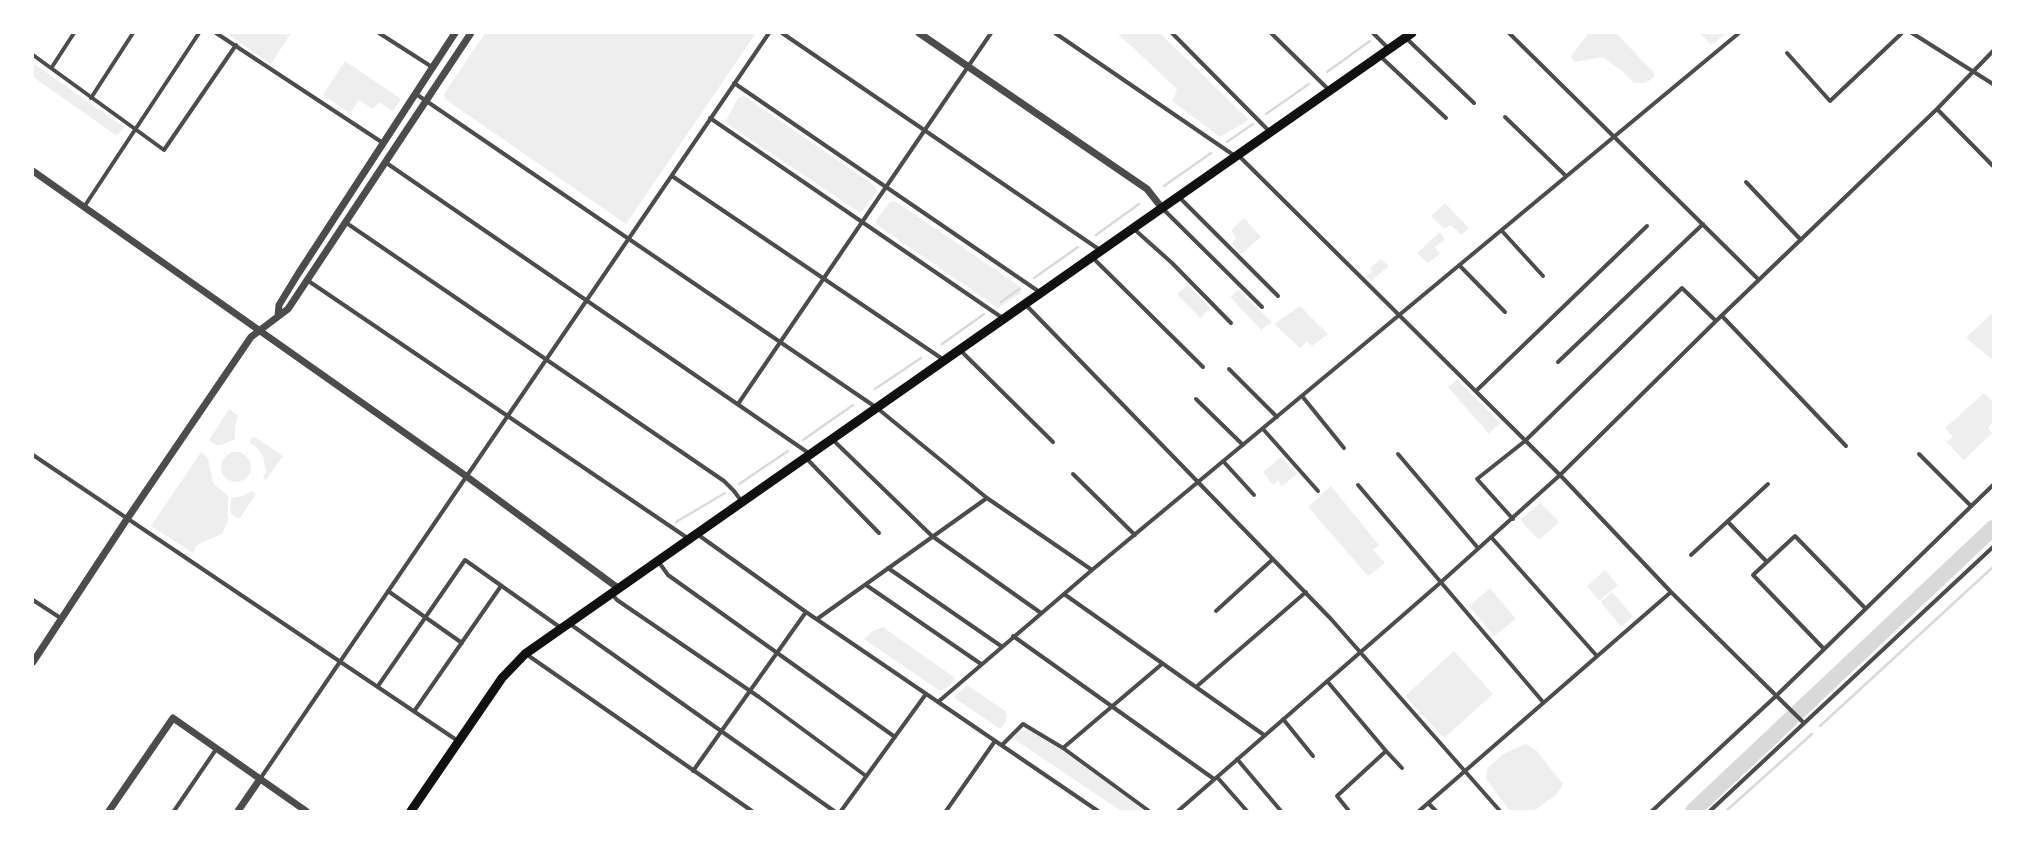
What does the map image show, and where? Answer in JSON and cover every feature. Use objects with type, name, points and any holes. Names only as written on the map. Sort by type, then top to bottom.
[{"type":"highway","points":[[411,811],[502,678],[525,654],[614,590],[1026,304],[1409,35]]},
{"type":"street","points":[[52,68],[74,33]]},
{"type":"street","points":[[91,98],[133,33]]},
{"type":"street","points":[[84,207],[199,33]]},
{"type":"street","points":[[216,33],[383,142]]},
{"type":"street","points":[[379,33],[432,68]]},
{"type":"street","points":[[278,316],[279,305],[298,274],[455,33]]},
{"type":"street","points":[[33,662],[127,519],[250,337],[288,308],[471,33]]},
{"type":"street","points":[[238,811],[466,476],[508,417],[768,33]]},
{"type":"street","points":[[782,33],[1101,250]]},
{"type":"street","points":[[919,33],[1147,189],[1162,208],[1262,307]]},
{"type":"street","points":[[738,404],[991,33]]},
{"type":"street","points":[[1055,33],[1236,156],[1476,391],[1560,475],[1671,592],[1804,723]]},
{"type":"street","points":[[1172,33],[1270,132]]},
{"type":"street","points":[[1271,33],[1330,90]]},
{"type":"street","points":[[1373,33],[1389,49]]},
{"type":"street","points":[[1509,33],[1615,136],[1759,280]]},
{"type":"street","points":[[938,702],[1001,646],[1739,33]]},
{"type":"street","points":[[1787,53],[1830,102],[1902,33]]},
{"type":"street","points":[[1912,33],[1993,84]]},
{"type":"street","points":[[1409,35],[1474,102]]},
{"type":"street","points":[[33,55],[164,150],[236,45]]},
{"type":"street","points":[[1178,811],[1440,583],[1490,537],[1513,519],[1560,475],[1716,321],[1937,109],[1993,51]]},
{"type":"street","points":[[1380,56],[1446,118]]},
{"type":"street","points":[[734,83],[885,188],[1041,293]]},
{"type":"street","points":[[416,94],[876,408],[987,498],[1092,570]]},
{"type":"street","points":[[1937,109],[1993,166]]},
{"type":"street","points":[[1505,116],[1566,176]]},
{"type":"street","points":[[710,118],[863,221],[1004,319]]},
{"type":"street","points":[[385,162],[738,404],[808,456],[879,533]]},
{"type":"street","points":[[33,171],[261,330],[466,476],[614,590],[617,600],[749,691],[866,776]]},
{"type":"street","points":[[672,176],[944,361]]},
{"type":"street","points":[[1746,182],[1801,240]]},
{"type":"street","points":[[1178,196],[1278,296]]},
{"type":"street","points":[[345,222],[724,481],[734,490],[742,502]]},
{"type":"street","points":[[1558,362],[1703,224]]},
{"type":"street","points":[[1476,391],[1647,226]]},
{"type":"street","points":[[1133,228],[1172,263],[1231,323]]},
{"type":"street","points":[[1502,231],[1543,276]]},
{"type":"street","points":[[1092,257],[1203,367]]},
{"type":"street","points":[[1460,266],[1505,312]]},
{"type":"street","points":[[307,280],[508,417],[693,536],[817,619],[1098,811]]},
{"type":"street","points":[[1513,519],[1477,479],[1525,440],[1682,288],[1716,321]]},
{"type":"street","points":[[1026,304],[1306,592],[1361,651],[1500,811]]},
{"type":"street","points":[[1722,316],[1846,446]]},
{"type":"street","points":[[960,350],[1053,442]]},
{"type":"street","points":[[1229,369],[1278,417]]},
{"type":"street","points":[[1302,396],[1344,448]]},
{"type":"street","points":[[1196,400],[1243,445]]},
{"type":"street","points":[[1263,428],[1318,491]]},
{"type":"street","points":[[832,439],[932,536],[1041,613]]},
{"type":"street","points":[[33,454],[127,519],[415,710],[458,741]]},
{"type":"street","points":[[1398,454],[1478,548]]},
{"type":"street","points":[[1918,454],[1971,506]]},
{"type":"street","points":[[1223,461],[1254,495]]},
{"type":"street","points":[[1073,474],[1135,535]]},
{"type":"street","points":[[1691,555],[1768,484]]},
{"type":"street","points":[[1358,485],[1543,702]]},
{"type":"street","points":[[1652,811],[1776,696],[1993,485]]},
{"type":"street","points":[[817,619],[987,498]]},
{"type":"street","points":[[1728,522],[1767,562]]},
{"type":"street","points":[[1824,649],[1753,575],[1795,536],[1866,608]]},
{"type":"street","points":[[1490,537],[1596,655]]},
{"type":"street","points":[[1710,811],[1993,547]]},
{"type":"street","points":[[1216,611],[1273,559]]},
{"type":"street","points":[[378,686],[465,560],[501,586],[565,626],[721,731],[834,811]]},
{"type":"street","points":[[658,560],[668,575],[895,736]]},
{"type":"street","points":[[888,568],[1001,646]]},
{"type":"street","points":[[866,585],[981,664]]},
{"type":"street","points":[[415,710],[501,586]]},
{"type":"street","points":[[388,591],[462,643]]},
{"type":"street","points":[[1196,687],[1306,592]]},
{"type":"street","points":[[1419,811],[1596,655],[1671,592]]},
{"type":"street","points":[[1064,594],[1264,735]]},
{"type":"street","points":[[33,600],[62,619]]},
{"type":"street","points":[[693,771],[776,652],[806,612]]},
{"type":"street","points":[[1013,636],[1215,778],[1247,811]]},
{"type":"street","points":[[525,654],[752,811]]},
{"type":"street","points":[[1063,748],[1162,664]]},
{"type":"street","points":[[1327,681],[1402,768]]},
{"type":"street","points":[[841,811],[926,694]]},
{"type":"street","points":[[109,811],[173,718],[305,811]]},
{"type":"street","points":[[1283,719],[1313,756]]},
{"type":"street","points":[[1002,745],[1023,724],[1063,748],[1149,811]]},
{"type":"street","points":[[946,811],[995,741]]},
{"type":"street","points":[[174,811],[217,748]]},
{"type":"street","points":[[1349,811],[1336,796],[1386,751]]},
{"type":"street","points":[[1237,759],[1281,811]]},
{"type":"street","points":[[1428,803],[1436,811]]},
{"type":"shaded area","points":[[226,33],[291,33],[271,64]]},
{"type":"shaded area","points":[[485,33],[756,33],[626,224],[445,99],[444,94]]},
{"type":"shaded area","points":[[1117,33],[1160,33],[1249,120],[1220,137],[1172,101],[1177,89]]},
{"type":"shaded area","points":[[1589,33],[1616,33],[1655,74],[1654,78],[1645,83],[1634,83],[1623,72],[1603,57],[1574,62],[1571,56]]},
{"type":"shaded area","points":[[1700,33],[1727,33],[1711,45]]},
{"type":"shaded area","points":[[345,61],[401,99],[393,111],[379,102],[373,109],[359,100],[350,113],[323,95]]},
{"type":"shaded area","points":[[33,63],[124,127],[117,136],[33,77]]},
{"type":"shaded area","points":[[744,96],[875,186],[877,191],[863,211],[859,212],[727,124],[726,120],[738,98]]},
{"type":"shaded area","points":[[895,201],[1022,288],[1021,293],[998,308],[877,225],[876,220],[890,202]]},
{"type":"shaded area","points":[[1445,203],[1469,228],[1461,235],[1451,225],[1444,229],[1431,216]]},
{"type":"shaded area","points":[[1244,218],[1261,237],[1241,254],[1232,244],[1236,238],[1231,230]]},
{"type":"shaded area","points":[[1440,232],[1445,240],[1435,247],[1440,254],[1428,263],[1417,253]]},
{"type":"shaded area","points":[[1381,259],[1389,266],[1371,281],[1366,276],[1372,272],[1370,268]]},
{"type":"shaded area","points":[[1188,285],[1210,308],[1200,318],[1177,294]]},
{"type":"shaded area","points":[[1238,290],[1272,322],[1261,330],[1230,297]]},
{"type":"shaded area","points":[[1300,306],[1328,334],[1312,346],[1307,341],[1300,348],[1274,324]]},
{"type":"shaded area","points":[[1993,312],[1993,360],[1966,338]]},
{"type":"shaded area","points":[[1457,380],[1500,423],[1489,434],[1448,387]]},
{"type":"shaded area","points":[[1984,393],[1993,402],[1993,423],[1988,427],[1992,433],[1964,460],[1946,442],[1953,437],[1945,428]]},
{"type":"shaded area","points":[[229,409],[238,416],[235,425],[235,439],[221,445],[216,445],[209,440]]},
{"type":"shaded area","points":[[255,437],[283,456],[266,480],[263,478],[266,471],[263,456],[255,446],[250,443],[251,438]]},
{"type":"shaded area","points":[[201,452],[208,458],[213,483],[228,496],[228,521],[222,534],[196,546],[193,553],[151,526]]},
{"type":"shaded area","points":[[236,452],[242,453],[250,461],[250,473],[242,481],[236,482],[230,481],[222,473],[221,467],[222,461],[230,453]]},
{"type":"shaded area","points":[[1281,457],[1297,474],[1282,486],[1278,480],[1273,485],[1263,472]]},
{"type":"shaded area","points":[[1331,486],[1379,545],[1373,550],[1385,563],[1368,576],[1308,507]]},
{"type":"shaded area","points":[[252,491],[256,494],[240,518],[236,518],[230,512],[231,498],[243,496]]},
{"type":"shaded area","points":[[1540,503],[1559,522],[1539,540],[1520,520]]},
{"type":"shaded area","points":[[1605,570],[1618,585],[1599,601],[1587,586]]},
{"type":"shaded area","points":[[1490,588],[1516,619],[1494,636],[1469,606]]},
{"type":"shaded area","points":[[1612,592],[1633,616],[1621,627],[1601,602]]},
{"type":"shaded area","points":[[883,627],[955,678],[950,686],[940,691],[864,639],[873,631]]},
{"type":"shaded area","points":[[1454,651],[1493,694],[1444,738],[1405,696]]},
{"type":"shaded area","points":[[967,685],[1005,711],[1007,715],[1006,722],[1000,729],[956,699],[955,696]]},
{"type":"shaded area","points":[[1029,730],[1075,759],[1146,811],[1121,811],[1014,739],[1017,733]]},
{"type":"shaded area","points":[[1526,744],[1536,750],[1563,784],[1557,794],[1534,811],[1510,811],[1486,779],[1487,769],[1503,754]]},
{"type":"waterway","points":[[1327,72],[1370,41]]},
{"type":"waterway","points":[[1266,114],[1309,84]]},
{"type":"waterway","points":[[1227,142],[1253,124]]},
{"type":"waterway","points":[[1164,186],[1211,153]]},
{"type":"waterway","points":[[1096,235],[1139,204]]},
{"type":"waterway","points":[[1034,278],[1078,247]]},
{"type":"waterway","points":[[1001,302],[1019,289]]},
{"type":"waterway","points":[[942,344],[984,314]]},
{"type":"waterway","points":[[875,389],[921,358]]},
{"type":"waterway","points":[[803,440],[853,405]]},
{"type":"waterway","points":[[739,484],[788,451]]},
{"type":"waterway","points":[[676,522],[725,493]]},
{"type":"waterway","points":[[1693,811],[1993,528]]},
{"type":"waterway","points":[[1820,726],[1993,567]]},
{"type":"waterway","points":[[1726,811],[1812,734]]}]
